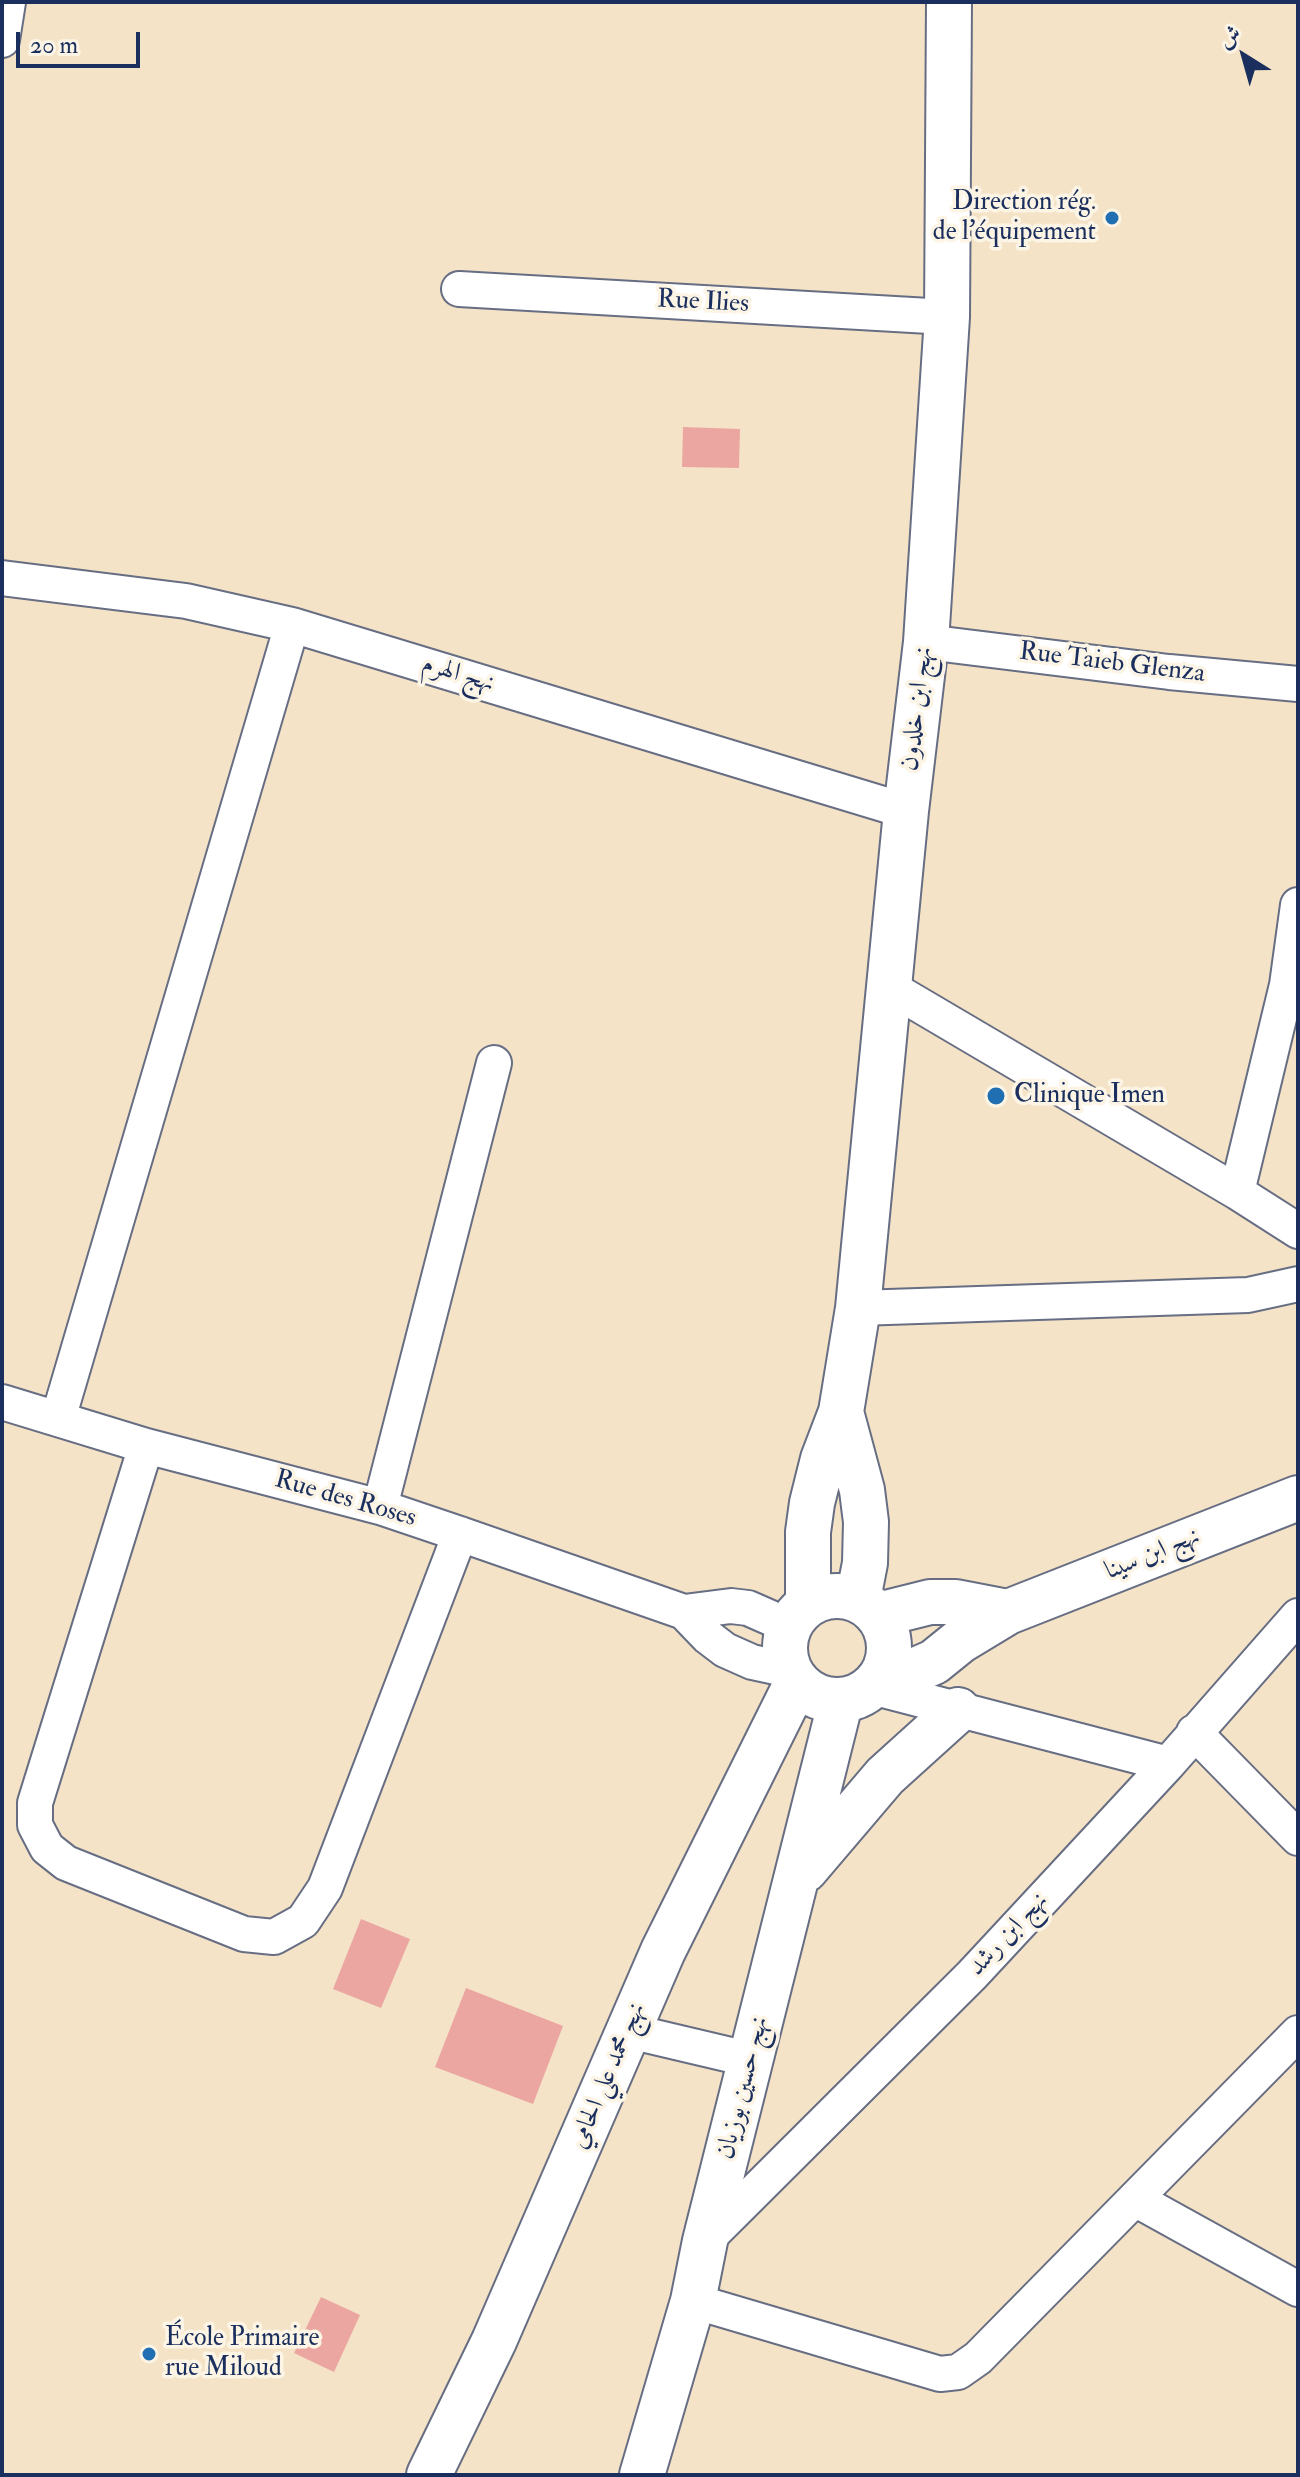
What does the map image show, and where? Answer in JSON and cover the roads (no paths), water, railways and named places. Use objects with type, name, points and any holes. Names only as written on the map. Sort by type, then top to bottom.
[{"type":"street","points":[[2,40],[8,2]]},
{"type":"street","name":"نهج ابن خلدون","points":[[799,1615],[812,1503],[823,1459],[841,1412],[858,1308],[906,811],[926,642],[947,317],[949,2]]},
{"type":"street","name":"Rue Ilies","points":[[459,289],[947,317]]},
{"type":"street","name":"نهج الهرم","points":[[2,578],[186,601],[292,625],[906,811]]},
{"type":"street","points":[[58,1419],[292,625]]},
{"type":"street","name":"Rue Taieb Glenza","points":[[926,642],[1169,672],[1298,684]]},
{"type":"street","points":[[1237,1192],[1287,985],[1298,905]]},
{"type":"street","points":[[889,987],[1298,1231]]},
{"type":"street","points":[[380,1507],[494,1063]]},
{"type":"street","points":[[858,1308],[1248,1295],[1298,1284]]},
{"type":"street","name":"Rue des Roses","points":[[2,1402],[146,1446],[380,1507],[684,1612],[731,1606],[799,1615]]},
{"type":"street","name":"نهج ابن خلدون","points":[[841,1412],[862,1490],[868,1607]]},
{"type":"street","points":[[146,1446],[35,1803],[35,1825],[47,1848],[66,1863],[244,1934],[274,1937],[303,1921],[325,1888],[460,1534]]},
{"type":"street","name":"نهج ابن سينا","points":[[865,1688],[934,1662],[960,1641],[1008,1612],[1298,1498]]},
{"type":"street","points":[[1008,1612],[956,1602],[868,1607],[841,1595],[824,1596],[799,1615],[785,1640],[785,1656],[793,1676],[809,1692],[825,1699],[865,1688],[1168,1764]]},
{"type":"street","points":[[865,1688],[889,1655],[888,1634],[868,1607]]},
{"type":"street","name":"Rue des Roses","points":[[684,1612],[708,1637],[739,1658],[793,1676]]},
{"type":"street","name":"نهج ابن رشد","points":[[705,2241],[972,1975],[1168,1764],[1298,1616]]},
{"type":"street","name":"نهج محمد علي الحامي","points":[[429,2475],[494,2341],[663,1951],[793,1676]]},
{"type":"street","name":"نهج حسين بوزيان","points":[[642,2475],[693,2301],[705,2241],[798,1878],[865,1688]]},
{"type":"street","points":[[798,1878],[885,1776],[958,1710]]},
{"type":"street","points":[[1194,1732],[1298,1838]]},
{"type":"street","points":[[629,2031],[752,2060]]},
{"type":"street","points":[[693,2301],[940,2374],[958,2372],[978,2358],[1298,2033]]},
{"type":"street","points":[[1135,2199],[1298,2289]]},
{"type":"place","name":"Direction rég. de l'équipement","points":[[1112,218]]},
{"type":"place","name":"Clinique Imen","points":[[996,1096]]},
{"type":"place","name":"École Primaire rue Miloud","points":[[149,2354]]}]
